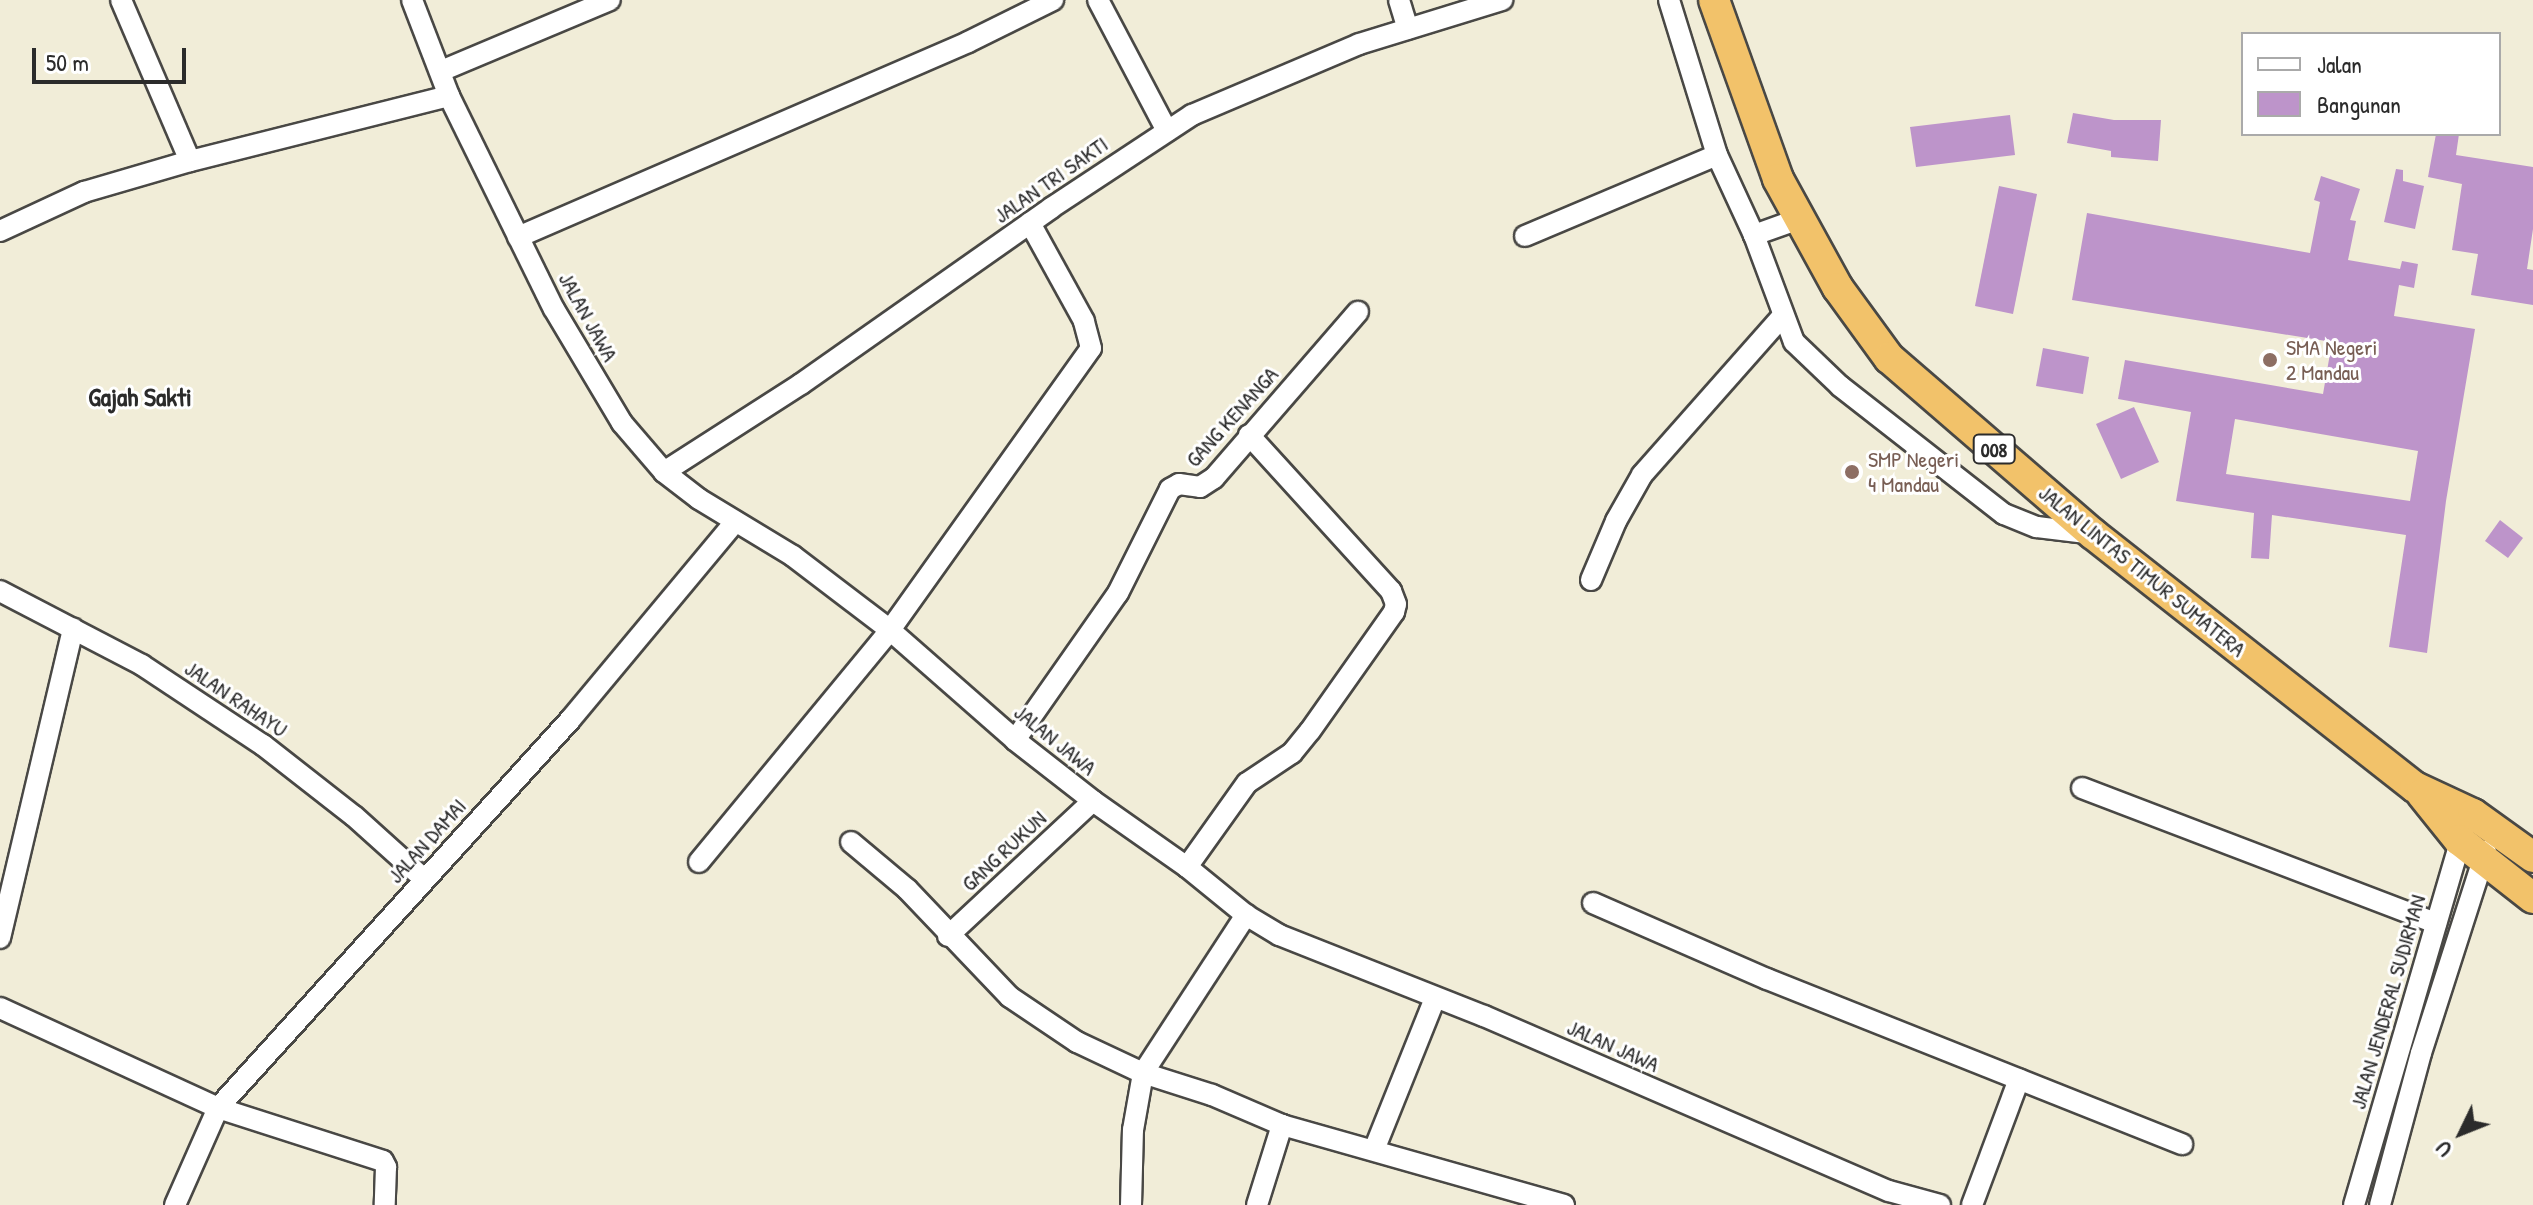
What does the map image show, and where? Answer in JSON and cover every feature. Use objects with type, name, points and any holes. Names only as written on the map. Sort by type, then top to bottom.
[{"type":"highway","name":"JALAN LINTAS TIMUR SUMATERA","points":[[1714,0],[1778,179],[1838,288],[1889,358],[2093,534],[2415,787]]},
{"type":"highway","name":"008","points":[[2415,787],[2483,821],[2533,857]]},
{"type":"highway","name":"008","points":[[2415,787],[2459,840],[2533,898]]},
{"type":"street","points":[[121,0],[190,161]]},
{"type":"street","name":"JALAN JAWA","points":[[412,0],[449,96],[554,309],[615,412],[640,447],[664,472],[735,522],[793,556],[890,630],[1015,740],[1093,801],[1187,867],[1246,915],[1279,935],[1435,998],[1887,1198],[1940,1205]]},
{"type":"street","points":[[441,71],[610,0]]},
{"type":"street","points":[[518,237],[968,42],[1053,0]]},
{"type":"street","points":[[1098,0],[1167,131]]},
{"type":"street","points":[[1399,0],[1408,29]]},
{"type":"street","name":"JALAN TRI SAKTI","points":[[664,472],[801,384],[1030,223],[1192,115],[1286,72],[1502,0]]},
{"type":"street","points":[[1669,0],[1717,155],[1754,235],[1782,317],[1794,342],[1840,386],[2004,514],[2037,527],[2093,534]]},
{"type":"street","points":[[0,231],[84,192],[190,161],[449,96]]},
{"type":"street","points":[[1525,236],[1717,155]]},
{"type":"street","points":[[1754,235],[1799,219]]},
{"type":"street","points":[[699,862],[890,630],[1091,348],[1092,337],[1030,223]]},
{"type":"street","name":"GANG KENANGA","points":[[1015,740],[1118,593],[1170,489],[1179,484],[1203,486],[1358,312]]},
{"type":"street","points":[[1591,580],[1616,521],[1642,475],[1782,317]]},
{"type":"street","points":[[1187,867],[1247,783],[1292,753],[1310,731],[1394,612],[1396,604],[1391,591],[1249,435]]},
{"type":"street","name":"JALAN DAMAI","points":[[175,1205],[218,1108],[580,709],[735,522]]},
{"type":"street","name":"JALAN RAHAYU","points":[[0,591],[142,665],[263,745],[354,816],[424,879]]},
{"type":"street","points":[[0,938],[73,629]]},
{"type":"street","points":[[2082,788],[2436,923]]},
{"type":"street","name":"GANG RUKUN","points":[[948,936],[1093,801]]},
{"type":"street","points":[[2380,1205],[2421,1053],[2483,860],[2483,821]]},
{"type":"street","name":"JALAN JENDERAL SUDIRMAN","points":[[2354,1205],[2459,840],[2483,821]]},
{"type":"street","points":[[851,842],[907,889],[948,936],[1010,997],[1077,1042],[1143,1073],[1212,1095],[1282,1125],[1564,1205]]},
{"type":"street","points":[[1593,903],[1767,979],[2182,1144]]},
{"type":"street","points":[[1131,1205],[1133,1130],[1143,1073],[1246,915]]},
{"type":"street","points":[[1374,1150],[1435,998]]},
{"type":"street","points":[[0,1008],[218,1108],[383,1161],[387,1172],[385,1205]]},
{"type":"street","points":[[1972,1205],[2019,1079]]},
{"type":"street","points":[[1257,1205],[1282,1125]]},
{"type":"building","points":[[2073,113],[2114,120],[2161,120],[2158,161],[2111,157],[2111,151],[2067,143]]},
{"type":"building","points":[[2010,115],[2015,155],[1916,167],[1910,127]]},
{"type":"building","points":[[2436,136],[2459,136],[2456,155],[2533,167],[2533,229],[2527,269],[2533,270],[2533,305],[2471,295],[2478,254],[2452,250],[2462,184],[2428,177]]},
{"type":"building","points":[[2396,169],[2403,170],[2403,181],[2424,186],[2415,229],[2384,222]]},
{"type":"building","points":[[2321,176],[2360,189],[2350,220],[2356,221],[2348,260],[2400,269],[2402,261],[2418,264],[2414,288],[2399,285],[2394,316],[2475,329],[2446,501],[2427,653],[2389,647],[2406,535],[2272,515],[2269,559],[2251,558],[2254,513],[2176,501],[2191,412],[2118,399],[2125,360],[2323,394],[2332,342],[2072,300],[2087,213],[2310,253],[2320,202],[2314,200]],"holes":[[[2235,419],[2418,451],[2410,501],[2226,474]]]},
{"type":"building","points":[[1999,186],[2037,194],[2013,314],[1975,306]]},
{"type":"building","points":[[2043,348],[2089,357],[2083,394],[2036,386]]},
{"type":"building","points":[[2134,407],[2159,462],[2121,479],[2096,424]]},
{"type":"building","points":[[2500,520],[2523,538],[2508,558],[2485,541]]},
{"type":"place","name":"SMA Negeri 2 Mandau","points":[[2270,360]]},
{"type":"place","name":"SMP Negeri 4 Mandau","points":[[1852,472]]},
{"type":"district","name":"Gajah Sakti","points":[[140,397]]}]
